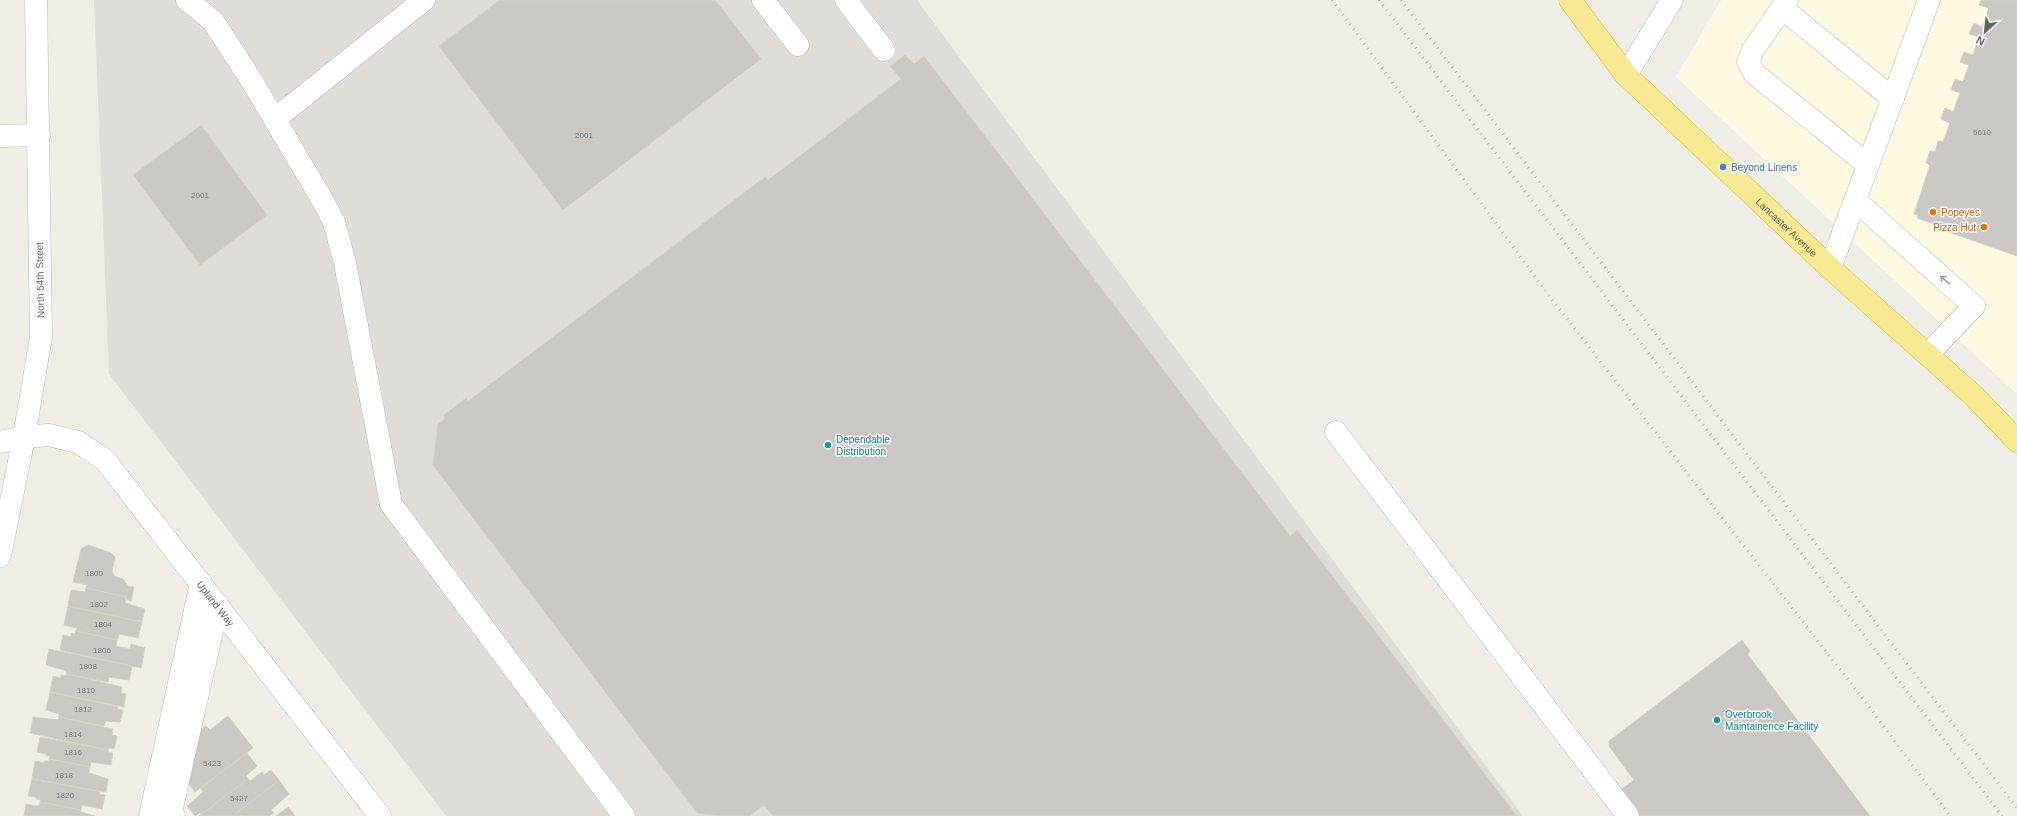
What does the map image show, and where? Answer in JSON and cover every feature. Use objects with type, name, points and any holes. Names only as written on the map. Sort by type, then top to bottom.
[{"type":"highway","name":"Lancaster Avenue","points":[[1570,0],[1626,75],[1830,268],[1975,396],[2017,441]]},
{"type":"street","name":"North 54th Street","points":[[0,556],[24,436],[40,337],[39,135],[36,0]]},
{"type":"street","points":[[275,119],[424,0]]},
{"type":"street","points":[[763,0],[798,45]]},
{"type":"street","points":[[846,0],[884,50]]},
{"type":"street","points":[[1626,75],[1672,0]]},
{"type":"street","points":[[1830,268],[1929,0]]},
{"type":"street","points":[[195,2],[213,21],[275,119],[334,222],[345,263],[391,504],[624,816]]},
{"type":"street","points":[[1868,165],[1755,74],[1748,62],[1753,50],[1785,4],[1892,99]]},
{"type":"street","points":[[0,136],[39,135]]},
{"type":"street","points":[[1855,200],[1974,306],[1928,354]]},
{"type":"street","points":[[1336,432],[1628,816]]},
{"type":"street","name":"Upland Way","points":[[0,442],[24,436],[49,435],[78,442],[105,460],[380,816]]},
{"type":"street","points":[[150,816],[201,583]]},
{"type":"street","points":[[174,816],[171,812],[218,605]]},
{"type":"shaded area","name":"Dependable Distribution","points":[[94,0],[917,0],[1523,816],[446,816],[109,374]]},
{"type":"shaded area","points":[[1721,0],[2017,0],[2017,394],[1676,77]]},
{"type":"building","points":[[500,0],[715,0],[761,59],[563,210],[439,46]]},
{"type":"building","points":[[1981,0],[2017,0],[2017,256],[1943,230],[1945,228],[1917,218],[1918,215],[1914,214],[1930,165],[1926,163],[1930,151],[1935,152],[1938,141],[1943,142],[1950,123],[1941,119],[1945,108],[1953,112],[1960,93],[1951,90],[1955,79],[1963,82],[1969,65],[1960,62],[1964,52],[1973,55],[1979,37],[1969,34],[1974,23],[1982,27],[1989,8],[1979,5]]},
{"type":"building","name":"Dependable Distribution","points":[[905,55],[914,64],[924,56],[1290,536],[1297,530],[1517,816],[773,816],[764,805],[750,816],[721,816],[697,813],[433,465],[438,424],[444,420],[444,415],[466,398],[468,401],[765,177],[768,180],[901,79],[890,66]]},
{"type":"building","points":[[201,125],[267,215],[200,265],[133,175]]},
{"type":"building","points":[[88,545],[111,553],[115,557],[112,571],[114,576],[123,579],[128,586],[134,587],[131,601],[126,599],[126,597],[86,588],[87,585],[73,582],[81,549]]},
{"type":"building","points":[[86,588],[126,597],[125,603],[145,609],[142,621],[68,606],[71,590],[85,592]]},
{"type":"building","points":[[68,606],[142,622],[138,638],[119,634],[117,640],[76,631],[77,628],[64,625]]},
{"type":"building","points":[[76,631],[117,640],[116,646],[130,649],[131,644],[145,648],[141,668],[60,650],[63,635],[71,637],[71,633],[75,634]]},
{"type":"building","name":"Overbrook Maintainence Facility","points":[[1742,640],[1750,651],[1748,655],[1870,816],[1638,816],[1619,791],[1634,780],[1609,746],[1609,741]]},
{"type":"building","points":[[49,649],[127,665],[132,667],[129,680],[109,677],[108,682],[66,674],[67,672],[64,670],[46,665]]},
{"type":"building","points":[[66,674],[122,687],[121,693],[126,694],[124,707],[50,692],[53,676],[60,678],[61,675],[66,676]]},
{"type":"building","points":[[50,692],[118,707],[117,709],[123,710],[120,722],[106,721],[104,726],[59,717],[59,714],[46,710]]},
{"type":"building","points":[[228,716],[253,748],[195,792],[184,777],[192,737],[206,726],[210,730]]},
{"type":"building","points":[[33,717],[58,720],[59,717],[113,729],[112,735],[117,736],[114,749],[109,748],[108,750],[30,733]]},
{"type":"building","points":[[40,737],[108,750],[108,752],[113,753],[111,765],[91,762],[90,767],[49,759],[50,756],[37,752]]},
{"type":"building","points":[[247,753],[257,766],[246,776],[248,779],[201,815],[200,813],[195,816],[187,806],[203,792],[201,788]]},
{"type":"building","points":[[49,759],[90,767],[89,773],[108,779],[106,792],[32,779],[35,761],[44,763],[44,761],[49,761]]},
{"type":"building","points":[[271,770],[279,780],[233,816],[199,816],[248,779],[250,781],[262,772],[264,775]]},
{"type":"building","points":[[32,779],[42,781],[44,783],[44,781],[100,792],[99,794],[105,795],[102,809],[82,805],[81,810],[40,802],[41,800],[36,799],[36,797],[28,796]]},
{"type":"building","points":[[279,780],[289,794],[271,810],[274,813],[270,816],[233,816]]},
{"type":"building","points":[[40,802],[81,810],[81,812],[95,816],[24,816],[26,804],[35,806],[40,805]]},
{"type":"building","points":[[288,807],[295,816],[276,816]]},
{"type":"railway","points":[[1332,0],[1547,293],[1867,704],[1950,816]]},
{"type":"railway","points":[[1379,0],[2002,816]]},
{"type":"railway","points":[[1401,0],[2017,808]]},
{"type":"place","name":"Beyond Linens","points":[[1723,167]]},
{"type":"place","name":"Popeyes","points":[[1933,212]]},
{"type":"place","name":"Pizza Hut","points":[[1984,227]]},
{"type":"place","name":"Dependable Distribution","points":[[828,445]]},
{"type":"place","name":"Overbrook Maintainence Facility","points":[[1717,720]]}]
